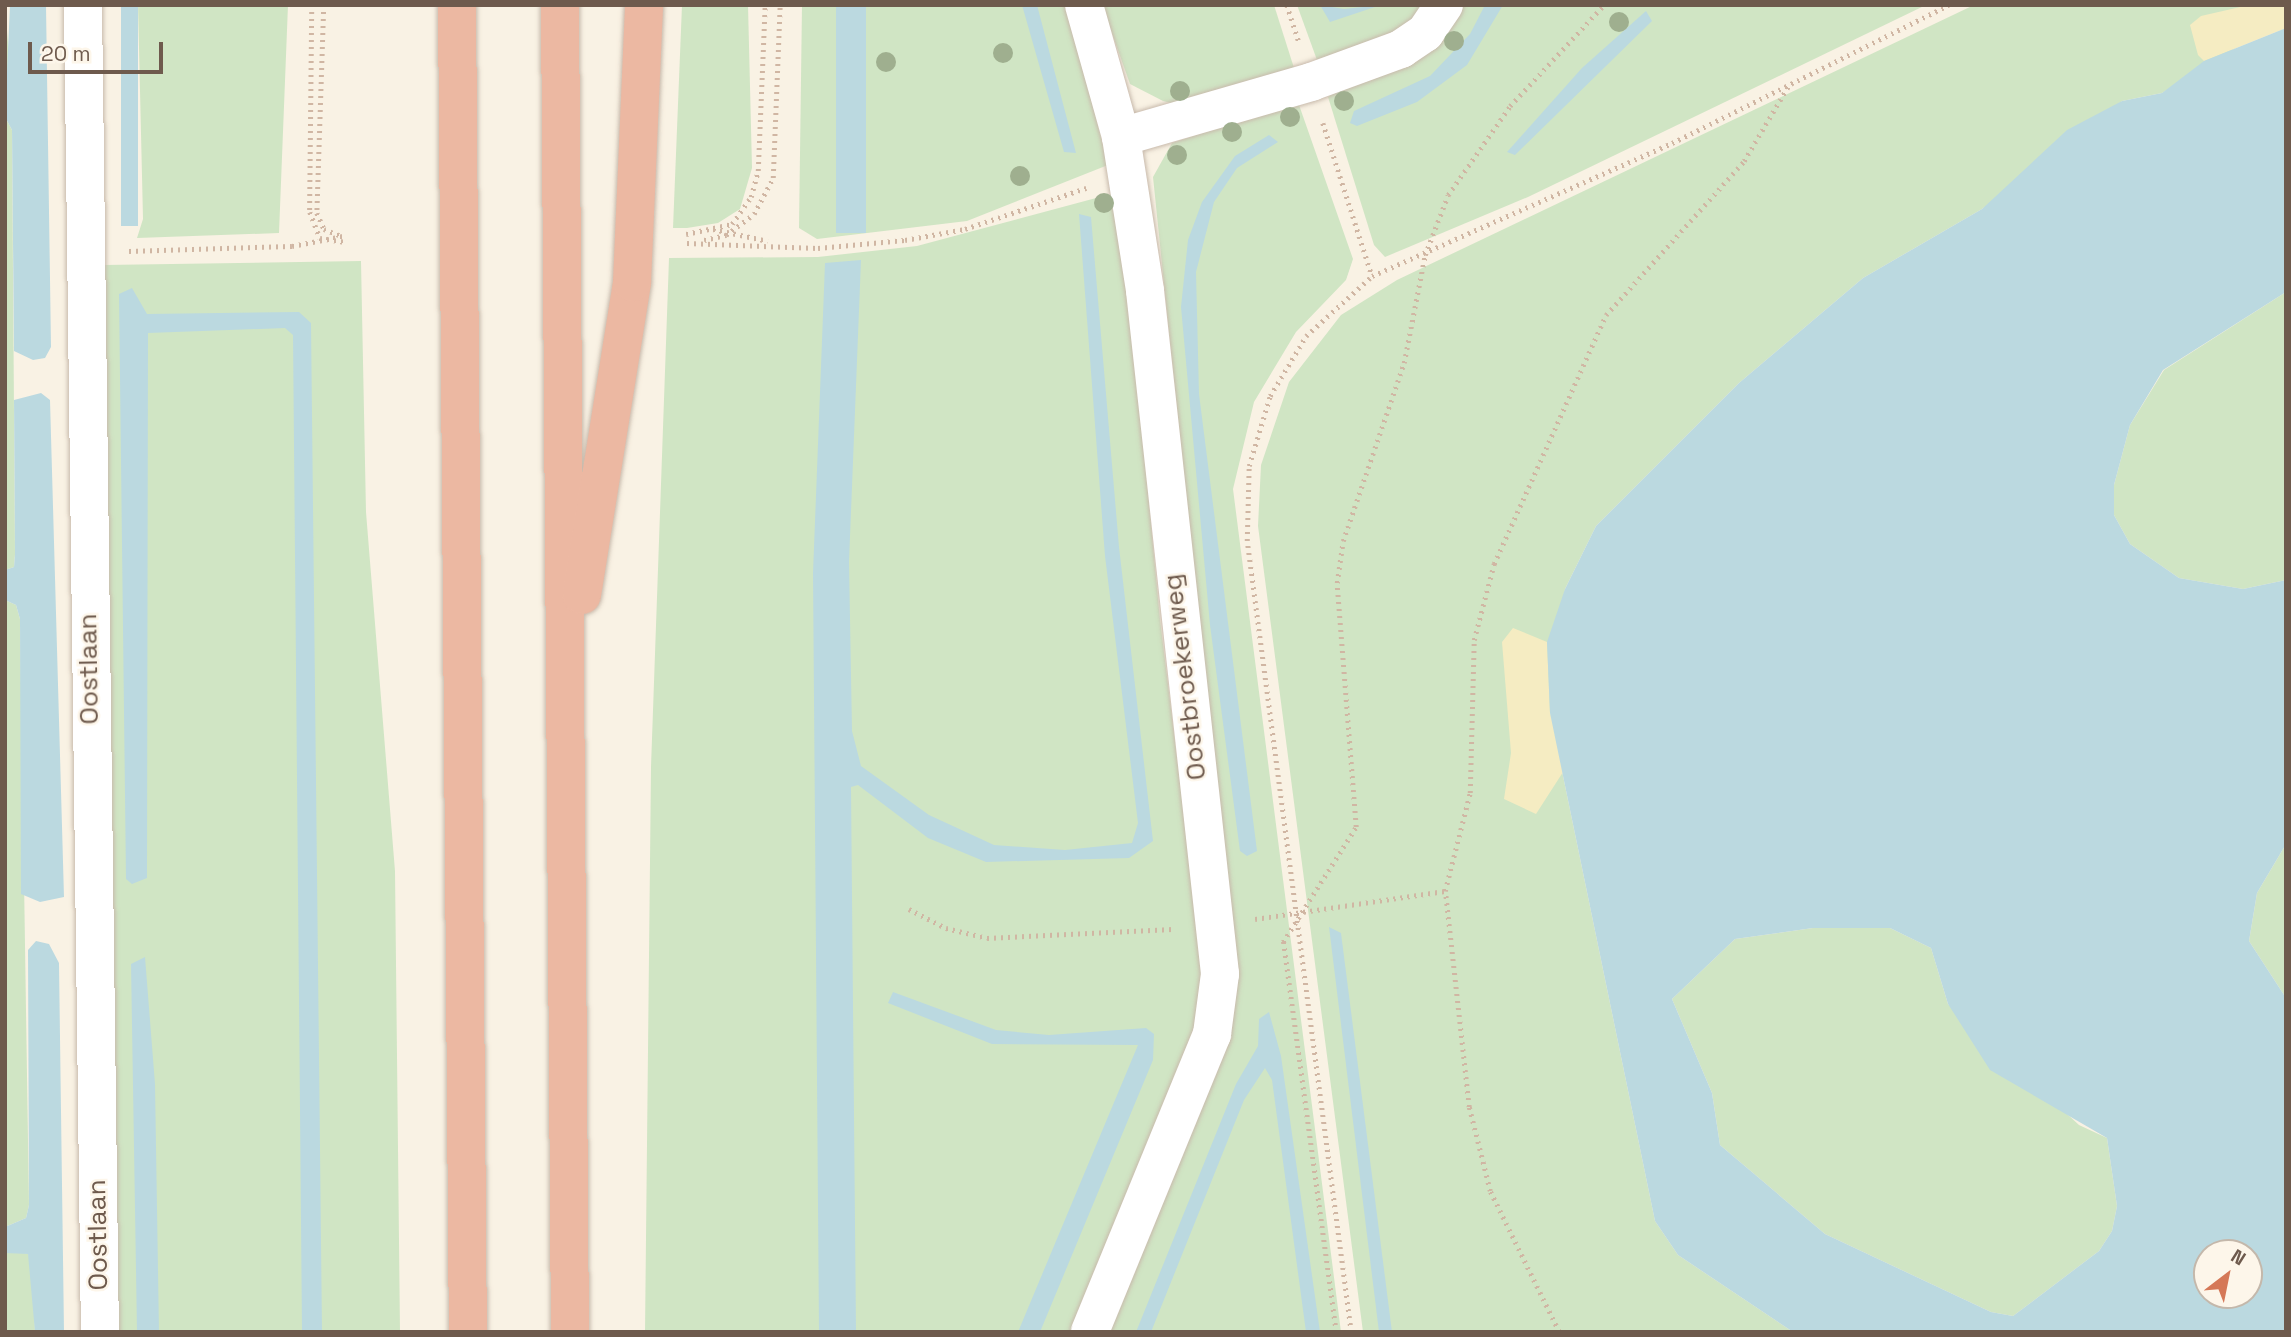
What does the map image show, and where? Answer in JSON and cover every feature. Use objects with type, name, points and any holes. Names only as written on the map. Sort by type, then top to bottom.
[{"type":"highway","points":[[457,5],[468,1332]]},
{"type":"highway","points":[[560,5],[570,1332]]},
{"type":"highway","points":[[565,704],[632,282],[644,5]]},
{"type":"street","name":"Oostlaan","points":[[83,5],[83,253],[100,1332]]},
{"type":"street","name":"Oostbroekerweg","points":[[1084,5],[1121,137],[1128,177],[1220,974],[1212,1034],[1090,1332]]},
{"type":"street","points":[[1121,137],[1311,82],[1401,49],[1424,33],[1444,5]]},
{"type":"path","points":[[312,5],[310,212],[313,230],[326,242]]},
{"type":"path","points":[[324,5],[317,213],[324,229],[344,236],[326,242]]},
{"type":"path","points":[[687,234],[713,229],[741,215],[757,178],[765,5]]},
{"type":"path","points":[[772,243],[687,243],[726,235],[754,214],[774,178],[780,5]]},
{"type":"path","points":[[1336,1332],[1283,942],[1356,827],[1337,583],[1359,486],[1404,363],[1426,255],[1458,176],[1510,106],[1604,5]]},
{"type":"path","points":[[1351,1332],[1299,913],[1247,541],[1246,484],[1256,431],[1279,377],[1321,318],[1372,276],[1426,255],[1790,85],[1949,5]]},
{"type":"path","points":[[1311,82],[1372,276]]},
{"type":"path","points":[[1559,1332],[1508,1235],[1476,1146],[1445,891],[1470,793],[1474,640],[1494,564],[1606,315],[1744,161],[1790,85]]},
{"type":"path","points":[[713,229],[726,235],[818,248],[874,243],[965,229],[1128,177]]},
{"type":"path","points":[[83,253],[344,242]]},
{"type":"path","points":[[1299,913],[1445,891]]},
{"type":"path","points":[[909,909],[946,928],[987,938],[1215,925]]},
{"type":"green space","points":[[5,5],[10,67],[5,81]]},
{"type":"green space","points":[[138,5],[288,5],[279,233],[137,238],[143,219]]},
{"type":"green space","points":[[682,5],[748,5],[752,168],[740,209],[718,223],[673,228]]},
{"type":"green space","points":[[802,5],[1067,5],[1108,165],[967,221],[817,239],[799,228]]},
{"type":"green space","points":[[1102,5],[1274,5],[1294,68],[1175,104],[1163,101],[1130,84]]},
{"type":"green space","points":[[1297,5],[1427,5],[1402,30],[1317,60]]},
{"type":"green space","points":[[1461,5],[1926,5],[1528,197],[1385,257],[1374,245],[1328,97]]},
{"type":"green space","points":[[1974,5],[2286,5],[2286,28],[2250,39],[2162,93],[2122,101],[1982,209],[1863,278],[1739,383],[1596,526],[1565,589],[1550,713],[1655,1221],[1678,1255],[1793,1332],[1363,1332],[1258,526],[1261,465],[1289,382],[1341,315],[1397,280]]},
{"type":"green space","points":[[1298,102],[1353,259],[1346,280],[1296,332],[1254,402],[1233,489],[1341,1332],[1109,1332],[1229,1031],[1237,992],[1153,177],[1172,143]]},
{"type":"green space","points":[[5,117],[12,130],[15,554],[14,567],[5,570]]},
{"type":"green space","points":[[1111,194],[1131,312],[1160,620],[1202,961],[1198,1018],[1073,1332],[645,1332],[651,767],[669,258],[818,257],[917,246]]},
{"type":"green space","points":[[361,261],[366,512],[395,871],[400,1332],[113,1332],[104,265]]},
{"type":"green space","points":[[2286,292],[2286,580],[2243,589],[2179,578],[2130,544],[2114,515],[2114,485],[2130,425],[2164,370]]},
{"type":"green space","points":[[5,600],[16,605],[20,619],[29,1205],[26,1218],[5,1227]]},
{"type":"green space","points":[[2286,844],[2286,998],[2249,941],[2257,893]]},
{"type":"green space","points":[[1813,928],[1890,928],[1931,948],[1948,1004],[2079,1125],[2107,1138],[2117,1206],[2112,1231],[2099,1251],[2013,1316],[1991,1312],[1825,1234],[1720,1145],[1712,1093],[1672,999],[1735,939]]},
{"type":"green space","points":[[16,1251],[28,1254],[33,1267],[35,1332],[5,1332],[5,1253]]},
{"type":"sand","points":[[2249,5],[2286,5],[2286,28],[2204,61],[2198,55],[2190,25],[2201,16]]},
{"type":"sand","points":[[1513,628],[1547,642],[1550,713],[1565,769],[1536,814],[1504,799],[1511,753],[1502,642]]},
{"type":"water","points":[[10,5],[46,5],[51,347],[45,358],[33,360],[14,351],[12,130],[5,117]]},
{"type":"water","points":[[121,5],[138,5],[138,226],[121,226]]},
{"type":"water","points":[[836,5],[866,5],[866,233],[836,233]]},
{"type":"water","points":[[1022,5],[1037,5],[1076,153],[1064,152]]},
{"type":"water","points":[[1320,5],[1344,9],[1381,5],[1330,22]]},
{"type":"water","points":[[1485,5],[1503,5],[1467,65],[1417,102],[1357,126],[1350,123],[1354,111],[1430,76],[1470,34]]},
{"type":"water","points":[[1646,11],[1652,21],[1515,155],[1507,152],[1582,68]]},
{"type":"water","points":[[2286,28],[2286,292],[2163,370],[2130,425],[2114,485],[2114,515],[2130,544],[2179,578],[2243,589],[2286,580],[2286,844],[2257,893],[2249,941],[2286,998],[2286,1332],[1793,1332],[1678,1255],[1655,1221],[1550,713],[1547,642],[1565,589],[1596,526],[1739,383],[1863,278],[1982,209],[2067,130],[2122,101],[2162,93],[2204,61]],"holes":[[[1813,928],[1890,928],[1931,948],[1948,1004],[1990,1070],[2107,1138],[2117,1206],[2112,1231],[2099,1251],[2013,1316],[1991,1312],[1825,1234],[1720,1145],[1712,1093],[1672,999],[1735,939]]]},
{"type":"water","points":[[1269,135],[1278,142],[1237,168],[1214,202],[1196,272],[1199,394],[1257,851],[1247,856],[1240,851],[1210,625],[1181,307],[1188,240],[1202,202],[1235,156]]},
{"type":"water","points":[[1079,214],[1091,217],[1119,547],[1153,841],[1129,858],[986,862],[928,838],[858,785],[851,787],[856,1332],[819,1332],[813,573],[825,263],[861,260],[849,562],[852,731],[861,766],[929,815],[994,845],[1065,850],[1132,843],[1138,823],[1105,556]]},
{"type":"water","points":[[132,288],[147,314],[299,312],[311,323],[322,1332],[302,1332],[293,335],[285,328],[148,333],[147,878],[132,884],[126,879],[119,294]]},
{"type":"water","points":[[41,393],[50,400],[64,897],[40,902],[21,894],[20,619],[16,605],[5,600],[5,570],[14,567],[15,554],[14,400]]},
{"type":"water","points":[[1329,927],[1341,933],[1392,1332],[1379,1332]]},
{"type":"water","points":[[36,941],[49,944],[59,963],[64,1332],[35,1332],[28,1254],[5,1253],[5,1227],[26,1218],[29,1205],[28,950]]},
{"type":"water","points":[[145,957],[155,1084],[159,1332],[137,1332],[131,964]]},
{"type":"water","points":[[893,992],[996,1030],[1049,1035],[1146,1028],[1154,1034],[1153,1060],[1040,1332],[1018,1332],[1138,1045],[992,1044],[888,1003]]},
{"type":"water","points":[[1269,1012],[1281,1056],[1320,1332],[1306,1332],[1272,1080],[1265,1068],[1244,1100],[1151,1332],[1136,1332],[1236,1084],[1258,1046],[1259,1019]]}]
